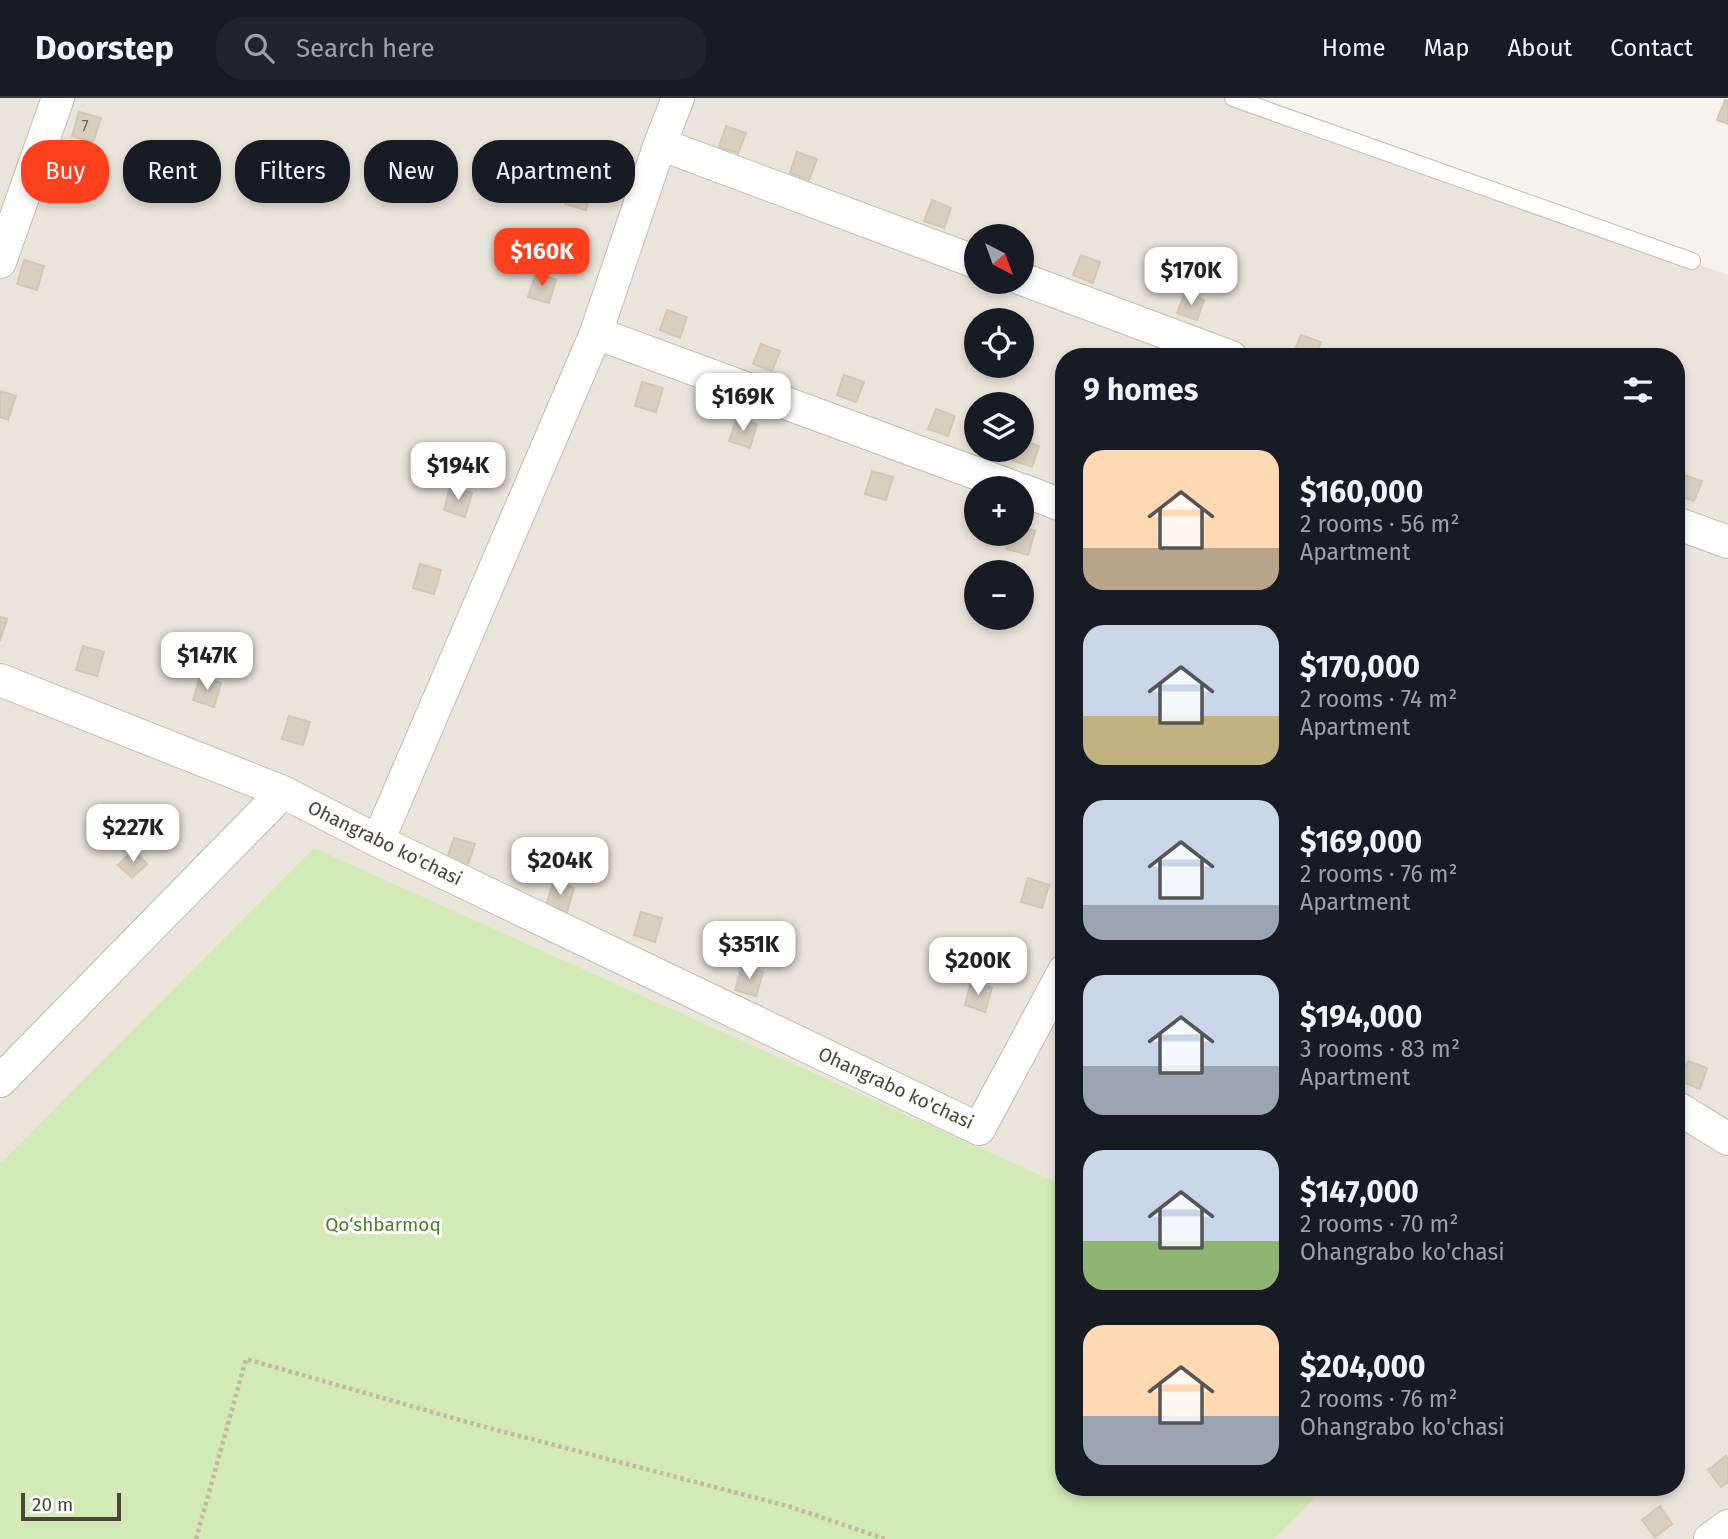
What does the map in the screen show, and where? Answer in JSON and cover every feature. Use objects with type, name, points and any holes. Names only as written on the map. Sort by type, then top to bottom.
[{"type":"street","points":[[0,262],[58,98]]},
{"type":"street","points":[[378,841],[596,333],[678,98]]},
{"type":"street","points":[[660,144],[964,258]]},
{"type":"street","points":[[1034,283],[1207,348]]},
{"type":"street","points":[[596,333],[983,476]]},
{"type":"street","points":[[1034,495],[1055,503]]},
{"type":"street","points":[[1685,526],[1728,542]]},
{"type":"street","name":"Ohangrabo ko'chasi","points":[[0,680],[283,792],[378,841],[979,1129],[1055,988]]},
{"type":"street","points":[[0,1081],[283,792]]},
{"type":"street","points":[[1685,1113],[1728,1139]]},
{"type":"street","points":[[1710,1539],[1728,1526]]},
{"type":"lane","points":[[1233,98],[1692,261]]},
{"type":"path","points":[[196,1539],[246,1359],[474,1424],[791,1507],[884,1539]]},
{"type":"shaded area","points":[[0,98],[1241,98],[1728,275],[1728,1539],[0,1539]]},
{"type":"green space","name":"Qo‘shbarmoq","points":[[314,848],[1055,1182],[1055,1496],[1316,1496],[1274,1539],[0,1539],[0,1164]]},
{"type":"building","points":[[1725,100],[1728,101],[1728,124],[1717,120]]},
{"type":"building","points":[[79,112],[101,118],[94,140],[72,136]]},
{"type":"building","points":[[726,126],[746,133],[738,153],[719,147]]},
{"type":"building","points":[[797,152],[817,159],[809,180],[790,173]]},
{"type":"building","points":[[932,200],[951,208],[944,228],[924,221]]},
{"type":"building","points":[[565,203],[588,203],[586,210]]},
{"type":"building","points":[[1081,255],[1100,262],[1093,283],[1073,275]]},
{"type":"building","points":[[24,260],[44,266],[37,290],[17,284]]},
{"type":"building","points":[[536,273],[556,280],[549,303],[528,297]]},
{"type":"building","points":[[1185,293],[1204,300],[1197,320],[1177,313]]},
{"type":"building","points":[[667,310],[687,317],[680,338],[660,330]]},
{"type":"building","points":[[1301,335],[1321,342],[1319,348],[1296,348]]},
{"type":"building","points":[[761,344],[780,351],[772,371],[753,364]]},
{"type":"building","points":[[844,375],[864,382],[856,402],[837,395]]},
{"type":"building","points":[[642,382],[663,388],[656,412],[635,406]]},
{"type":"building","points":[[0,391],[16,396],[8,420],[0,417]]},
{"type":"building","points":[[936,409],[955,416],[948,436],[928,429]]},
{"type":"building","points":[[737,418],[757,424],[750,448],[729,441]]},
{"type":"building","points":[[1034,444],[1039,446],[1034,461]]},
{"type":"building","points":[[1018,462],[1034,462],[1032,467]]},
{"type":"building","points":[[872,471],[893,477],[886,500],[865,494]]},
{"type":"building","points":[[1685,475],[1702,481],[1694,501],[1685,498]]},
{"type":"building","points":[[450,487],[472,493],[465,517],[444,510]]},
{"type":"building","points":[[1008,546],[1031,546],[1028,555],[1007,549]]},
{"type":"building","points":[[420,564],[441,570],[434,594],[413,588]]},
{"type":"building","points":[[0,617],[7,619],[0,641]]},
{"type":"building","points":[[83,646],[104,652],[97,676],[76,670]]},
{"type":"building","points":[[200,677],[221,683],[214,707],[193,700]]},
{"type":"building","points":[[289,716],[310,722],[303,745],[282,739]]},
{"type":"building","points":[[454,838],[475,844],[467,867],[446,861]]},
{"type":"building","points":[[133,850],[147,864],[132,878],[118,865]]},
{"type":"building","points":[[1028,878],[1049,885],[1042,908],[1021,902]]},
{"type":"building","points":[[553,882],[574,888],[567,912],[546,906]]},
{"type":"building","points":[[641,912],[662,918],[655,942],[634,935]]},
{"type":"building","points":[[742,966],[763,972],[756,996],[735,990]]},
{"type":"building","points":[[971,982],[992,988],[985,1012],[965,1005]]},
{"type":"building","points":[[1688,1061],[1707,1068],[1700,1089],[1685,1083]]},
{"type":"building","points":[[1726,1456],[1728,1482],[1721,1487],[1708,1470]]},
{"type":"building","points":[[1660,1506],[1672,1524],[1655,1537],[1642,1520]]}]
